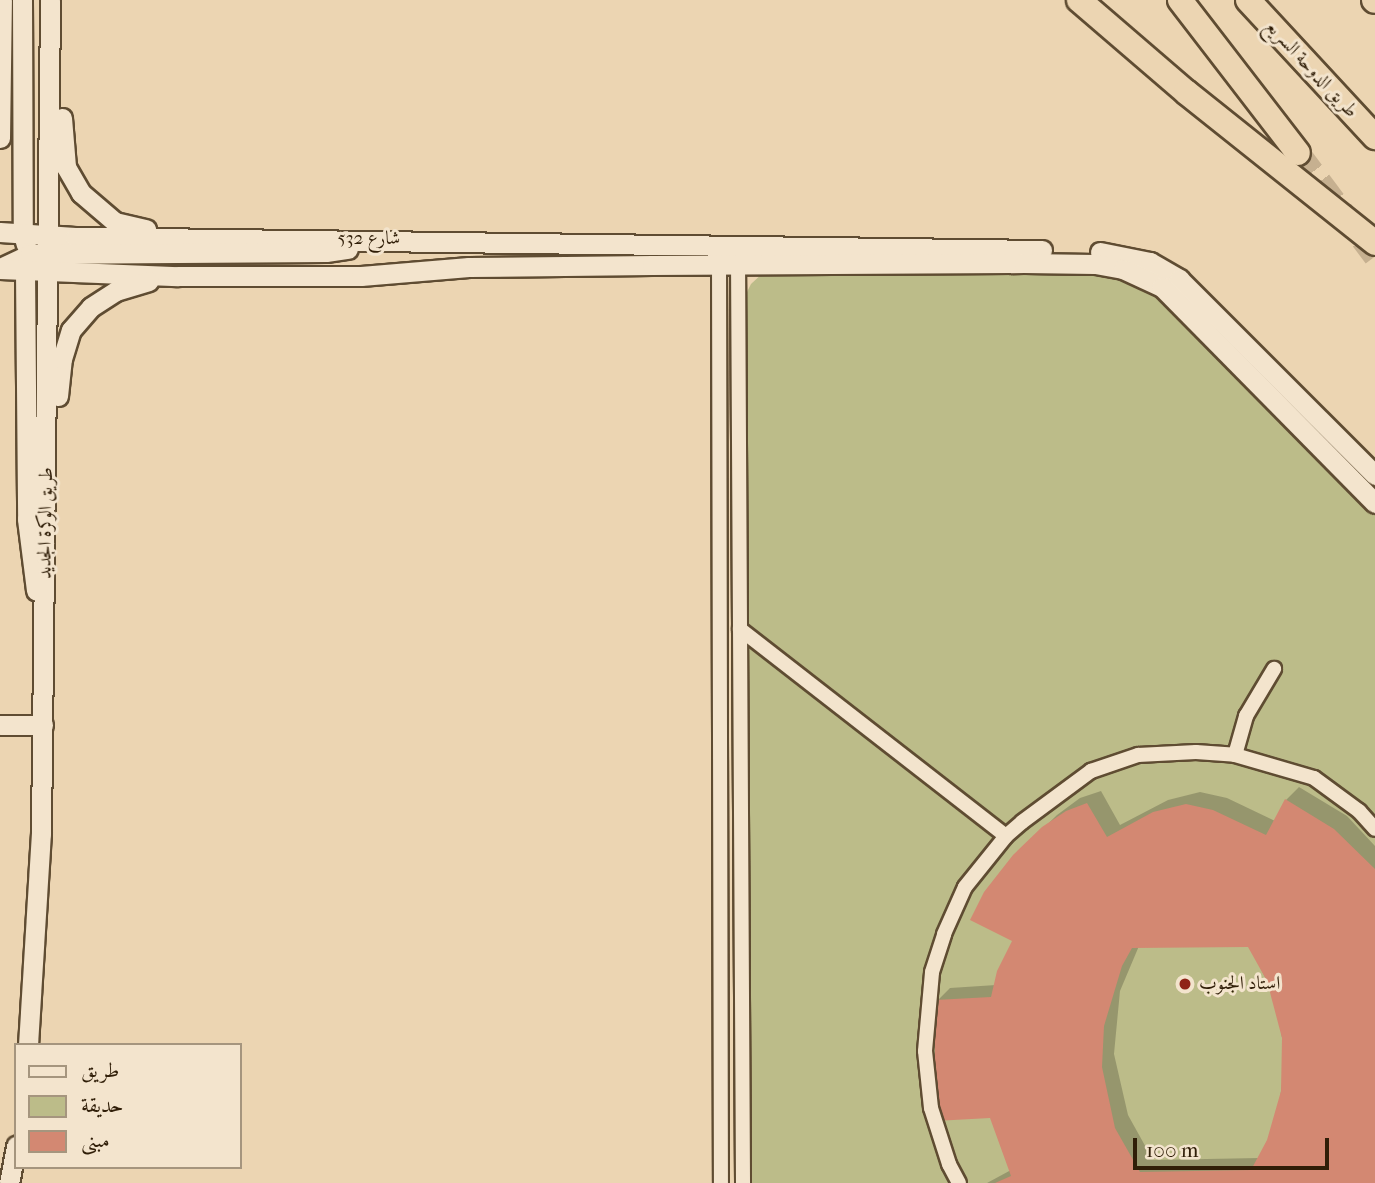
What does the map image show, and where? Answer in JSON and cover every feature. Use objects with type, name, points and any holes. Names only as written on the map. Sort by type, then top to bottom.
[{"type":"highway","points":[[1079,0],[1186,92],[1375,243]]},
{"type":"highway","points":[[1180,0],[1298,153]]},
{"type":"highway","name":"طريق الدوحة السريع","points":[[1248,0],[1375,137]]},
{"type":"street","points":[[0,138],[2,0]]},
{"type":"street","points":[[22,0],[29,253],[27,519],[29,552],[44,638]]},
{"type":"street","name":"طريق الوكرة الجديد","points":[[28,1043],[36,949],[45,612],[29,253],[50,0]]},
{"type":"street","points":[[59,0],[62,132],[66,167],[81,192],[115,222],[139,229],[172,231],[432,230],[464,240]]},
{"type":"street","name":"شارع 532","points":[[0,233],[29,253],[178,276],[361,276],[469,267],[1095,264],[1142,275],[1162,287],[1375,503]]},
{"type":"street","name":"شارع 532","points":[[0,268],[29,253],[411,239],[1086,251],[1150,262],[1179,279],[1375,475]]},
{"type":"street","points":[[718,244],[728,265],[740,629],[743,1183]]},
{"type":"street","points":[[720,1183],[728,265],[738,245]]},
{"type":"street","points":[[45,612],[58,570],[58,392],[62,359],[71,330],[91,307],[116,291],[178,276]]},
{"type":"street","points":[[740,629],[1006,836]]},
{"type":"street","points":[[1235,755],[1246,716],[1274,669]]},
{"type":"street","points":[[0,725],[43,725]]},
{"type":"street","points":[[959,1183],[949,1164],[931,1108],[925,1051],[932,972],[944,934],[965,887],[1006,836],[1045,802],[1091,771],[1138,755],[1196,752],[1235,755],[1314,778],[1359,811],[1375,829]]},
{"type":"green space","points":[[764,272],[1083,272],[1126,277],[1160,294],[1375,514],[1375,1183],[745,1183],[746,294],[751,284]]},
{"type":"building","name":"استاد الجنوب","points":[[1285,799],[1334,829],[1375,869],[1375,1183],[995,1183],[1011,1176],[990,1118],[935,1121],[935,1000],[991,997],[997,971],[1012,941],[970,920],[984,892],[1013,855],[1042,827],[1066,811],[1087,803],[1107,837],[1153,812],[1186,804],[1213,810],[1266,835]],"holes":[[[1248,947],[1267,981],[1282,1038],[1281,1091],[1267,1140],[1251,1170],[1140,1172],[1115,1128],[1102,1067],[1104,1026],[1122,966],[1132,948]]]},
{"type":"tunnel","points":[[1298,153],[1375,256]]},
{"type":"place","name":"استاد الجنوب","points":[[1185,984]]}]
